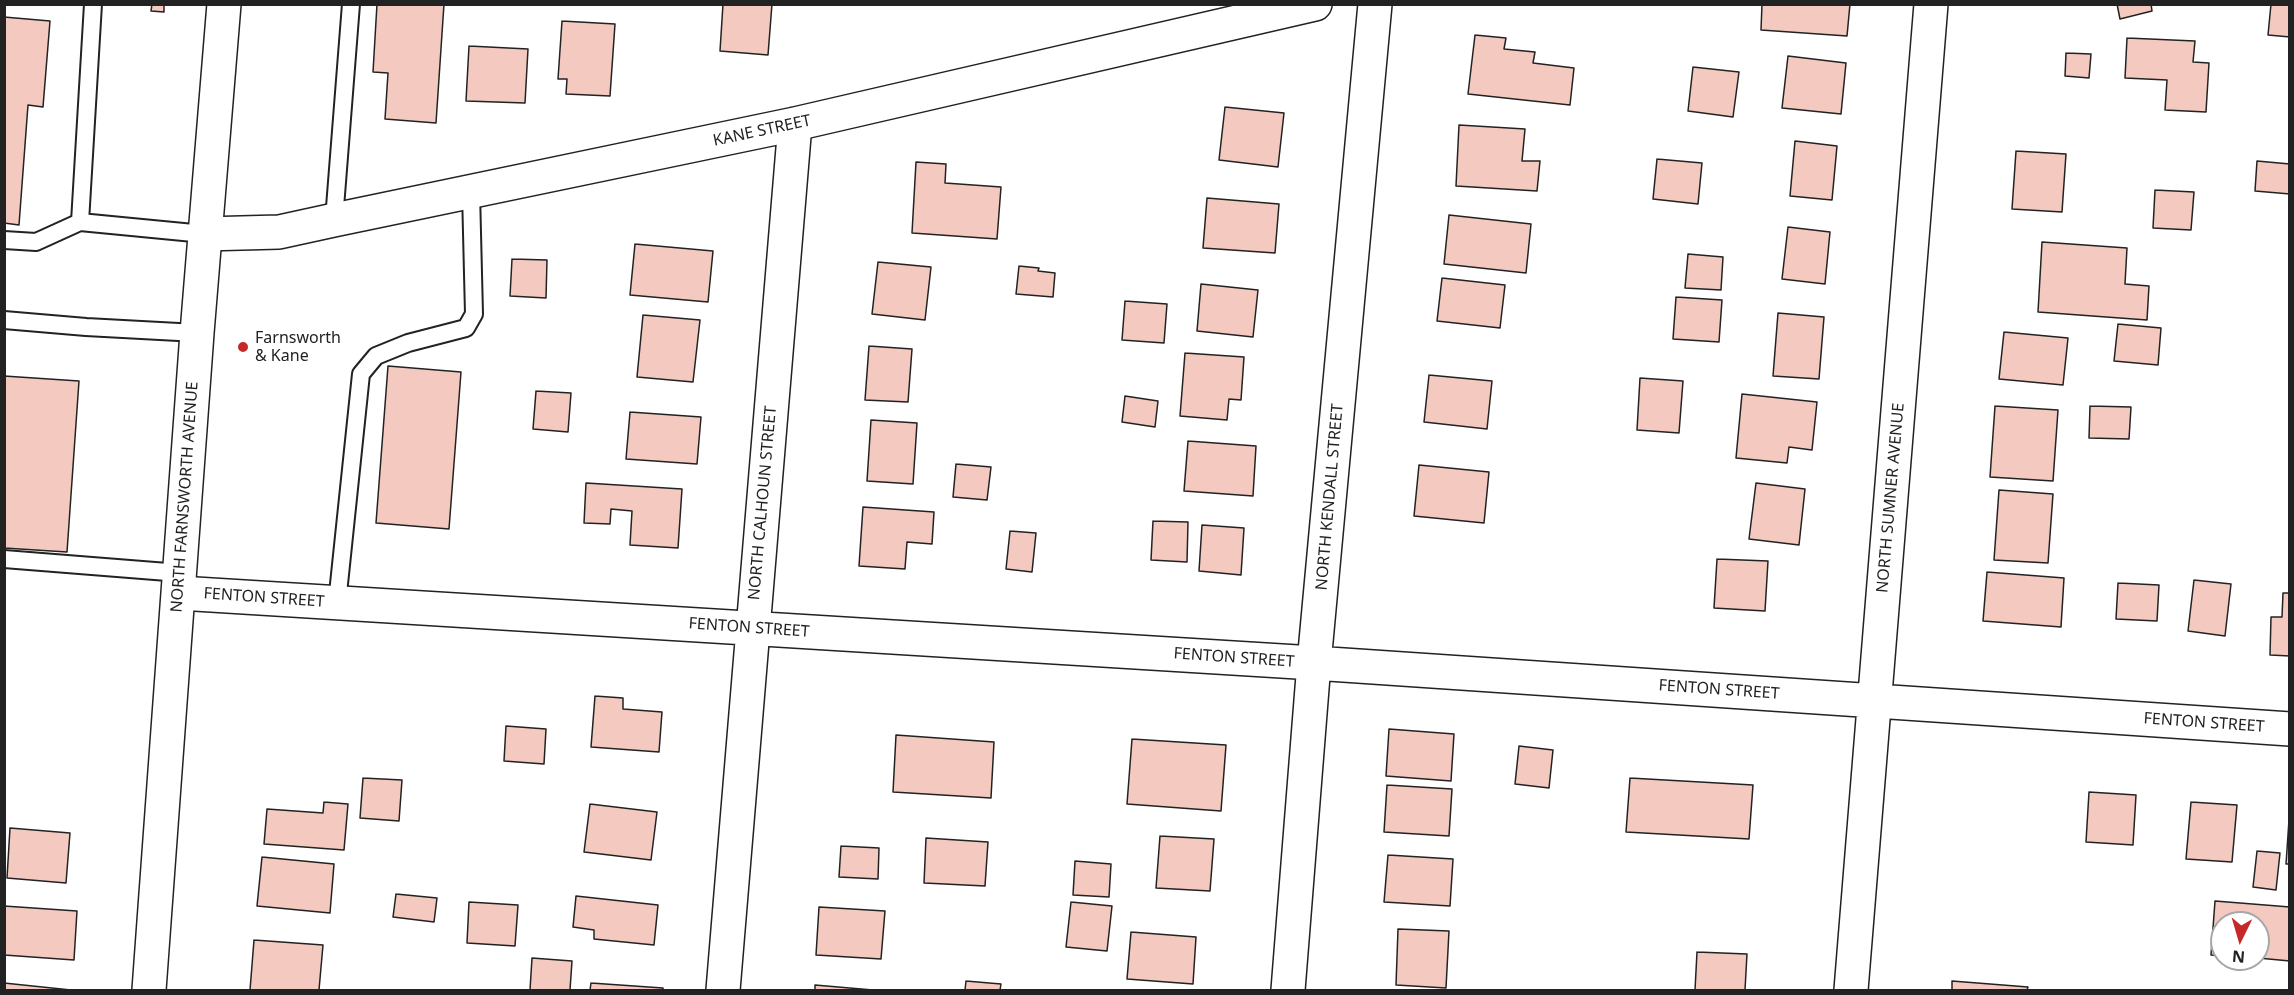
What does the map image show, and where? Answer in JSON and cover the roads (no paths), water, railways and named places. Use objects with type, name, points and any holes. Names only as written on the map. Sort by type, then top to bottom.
[{"type":"street","name":"NORTH FARNSWORTH AVENUE","points":[[149,990],[180,583],[196,333],[224,4]]},
{"type":"street","name":"KANE STREET","points":[[204,234],[279,232],[795,124],[1316,4]]},
{"type":"street","name":"NORTH KENDALL STREET","points":[[1288,990],[1314,663],[1375,4]]},
{"type":"street","name":"NORTH SUMNER AVENUE","points":[[1851,990],[1931,4]]},
{"type":"street","name":"NORTH CALHOUN STREET","points":[[723,990],[795,124]]},
{"type":"street","name":"FENTON STREET","points":[[180,583],[337,603],[1314,663],[2289,729]]},
{"type":"lane","points":[[80,222],[93,4]]},
{"type":"lane","points":[[334,220],[351,4]]},
{"type":"lane","points":[[337,603],[361,374],[376,356],[408,343],[466,328],[474,314],[471,192]]},
{"type":"lane","points":[[4,240],[36,242],[80,222],[204,234]]},
{"type":"lane","points":[[4,320],[196,333]]},
{"type":"lane","points":[[4,559],[180,583]]},
{"type":"place","name":"Farnsworth & Kane","points":[[243,347]]}]
